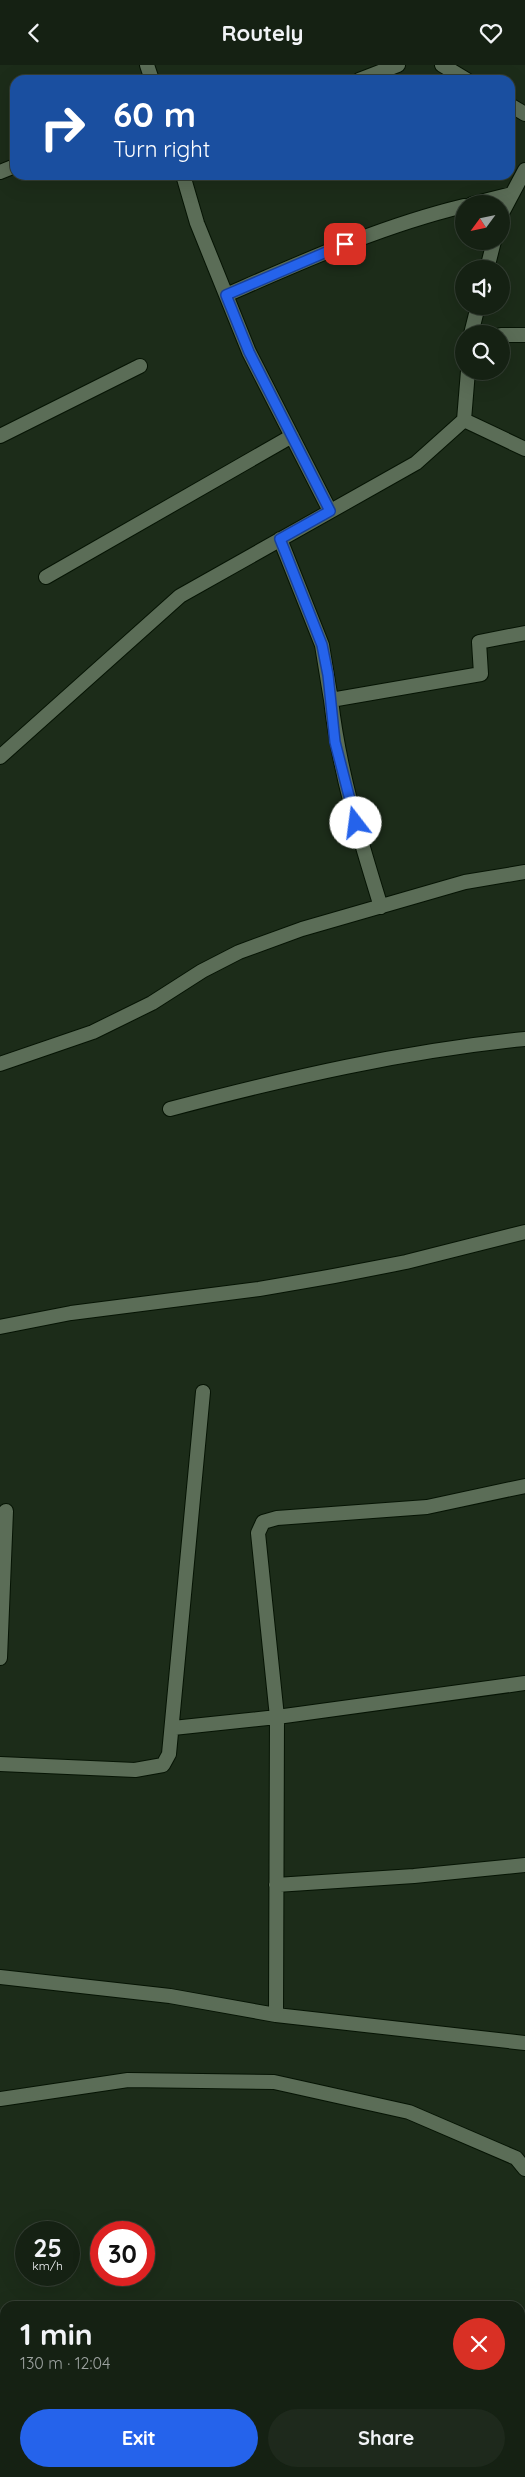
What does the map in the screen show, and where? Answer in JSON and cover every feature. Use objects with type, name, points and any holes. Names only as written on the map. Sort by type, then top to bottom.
[{"type":"street","points":[[372,75],[398,65]]},
{"type":"street","points":[[442,65],[459,75]]},
{"type":"street","points":[[510,198],[525,170]]},
{"type":"street","points":[[184,180],[197,223],[249,352],[330,511]]},
{"type":"street","points":[[508,195],[512,194]]},
{"type":"street","points":[[226,295],[362,237],[431,214],[455,208]]},
{"type":"street","points":[[510,335],[525,335]]},
{"type":"street","points":[[0,436],[140,367]]},
{"type":"street","points":[[0,757],[180,596],[416,463],[464,421],[467,380]]},
{"type":"street","points":[[464,421],[525,449]]},
{"type":"street","points":[[46,577],[292,436]]},
{"type":"street","points":[[280,539],[322,645],[331,700],[335,742],[360,839],[381,907]]},
{"type":"street","points":[[331,700],[481,674],[480,642],[525,633]]},
{"type":"street","points":[[0,1064],[93,1032],[152,1003],[202,971],[239,952],[302,929],[465,882],[525,872]]},
{"type":"street","points":[[170,1109],[283,1079],[453,1047],[525,1039]]},
{"type":"street","points":[[0,1327],[71,1313],[258,1289],[361,1271],[406,1262],[525,1232]]},
{"type":"street","points":[[0,1764],[148,1769],[162,1765],[169,1754],[173,1728],[203,1392]]},
{"type":"street","points":[[276,2015],[277,1717],[258,1533],[264,1522],[277,1518],[427,1507],[525,1486]]},
{"type":"street","points":[[0,1658],[6,1511]]},
{"type":"street","points":[[173,1728],[277,1717],[525,1683]]},
{"type":"street","points":[[276,1885],[414,1876],[525,1865]]},
{"type":"street","points":[[0,1977],[170,1996],[276,2015],[525,2043]]},
{"type":"street","points":[[0,2099],[128,2080],[274,2082],[409,2112],[516,2158],[525,2169]]},
{"type":"route","points":[[345,244],[226,295],[249,352],[330,511],[280,539],[322,645],[328,675],[335,742],[356,823]]}]
